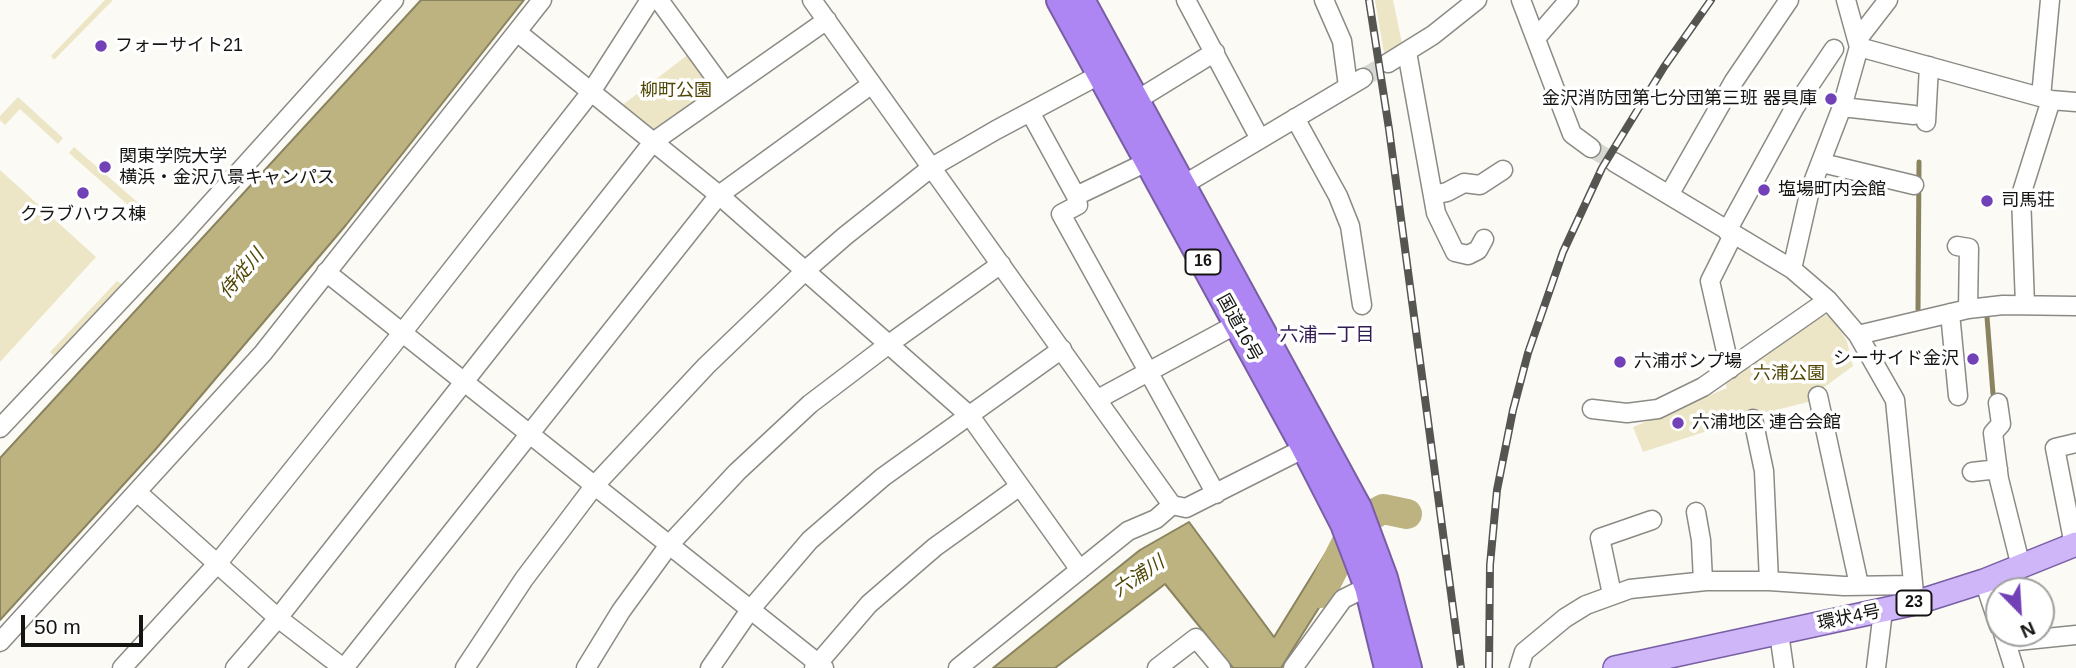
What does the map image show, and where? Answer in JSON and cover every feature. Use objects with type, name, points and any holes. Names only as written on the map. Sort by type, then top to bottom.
[{"type":"highway","name":"国道16号","points":[[1078,0],[1101,74],[1149,161],[1175,190],[1356,529],[1408,668]]},
{"type":"highway","name":"国道16号","points":[[1078,0],[1137,100],[1237,324],[1305,449],[1356,529]]},
{"type":"highway","name":"国道16号","points":[[1376,583],[1388,668]]},
{"type":"main road","name":"環状4号","points":[[1615,668],[1689,660],[1779,633],[1882,611],[1914,594],[1984,581],[2075,544]]},
{"type":"street","points":[[0,428],[183,234],[394,0]]},
{"type":"street","points":[[0,642],[263,353],[542,0]]},
{"type":"street","points":[[122,668],[217,564],[402,333],[591,92],[650,0]]},
{"type":"street","points":[[660,0],[725,91]]},
{"type":"street","points":[[812,0],[1172,505],[1186,508],[1305,449]]},
{"type":"street","points":[[1185,0],[1261,139]]},
{"type":"street","points":[[1175,190],[1355,82],[1342,41],[1324,0]]},
{"type":"street","points":[[1388,63],[1433,35],[1477,0]]},
{"type":"street","points":[[1521,0],[1572,134],[1591,148]]},
{"type":"street","points":[[1536,38],[1569,0]]},
{"type":"street","points":[[1669,195],[1734,81],[1789,0]]},
{"type":"street","points":[[1846,0],[1858,43]]},
{"type":"street","points":[[1792,269],[1810,190],[1842,107],[1858,43],[1888,0]]},
{"type":"street","points":[[2025,305],[2021,195],[2046,98],[2050,0]]},
{"type":"street","points":[[235,668],[278,618],[653,142],[827,20]]},
{"type":"street","points":[[517,32],[719,195],[970,416],[1080,570]]},
{"type":"street","points":[[1858,43],[1929,66],[2046,98],[2076,102]]},
{"type":"street","points":[[1730,369],[1710,281],[1730,233],[1795,107],[1834,49]]},
{"type":"street","points":[[1137,100],[1215,52]]},
{"type":"street","points":[[1407,52],[1436,213],[1455,253],[1468,255],[1478,250],[1484,239]]},
{"type":"street","points":[[1842,107],[1920,119],[1929,66]]},
{"type":"street","points":[[465,668],[524,579],[595,485],[706,366],[806,270],[932,167],[1101,74]]},
{"type":"street","points":[[137,492],[278,618],[344,668],[719,195],[872,84]]},
{"type":"street","points":[[1030,111],[1076,196],[1078,205],[1061,214],[1216,494]]},
{"type":"street","points":[[1295,118],[1338,196],[1350,226],[1362,305]]},
{"type":"street","points":[[1076,196],[1149,161]]},
{"type":"street","points":[[1519,668],[1524,652],[1565,618],[1612,594],[1658,585],[1703,581],[1769,581],[1859,586],[1914,594],[1895,400],[1858,335],[1828,300],[1792,269],[1615,162]]},
{"type":"street","points":[[1822,163],[1914,185]]},
{"type":"street","points":[[1433,195],[1447,192],[1464,183],[1480,185],[1503,170]]},
{"type":"street","points":[[1957,246],[1969,248],[1968,309]]},
{"type":"street","points":[[586,668],[621,611],[669,545],[737,472],[810,404],[1001,264]]},
{"type":"street","points":[[326,272],[818,666],[878,596],[935,547],[1020,486]]},
{"type":"street","points":[[1592,409],[1628,413],[1658,409],[1703,387],[1828,300]]},
{"type":"street","points":[[1858,335],[1968,309],[2003,305],[2076,306]]},
{"type":"street","points":[[1950,313],[1958,396]]},
{"type":"street","points":[[1098,398],[1237,324]]},
{"type":"street","points":[[710,668],[750,610],[810,540],[883,477],[1062,349]]},
{"type":"street","points":[[1818,396],[1859,586]]},
{"type":"street","points":[[1998,403],[2001,424],[1993,433],[1998,469],[2021,567]]},
{"type":"street","points":[[1753,419],[1764,471],[1769,581]]},
{"type":"street","points":[[2075,544],[2055,447],[2076,443]]},
{"type":"street","points":[[1972,472],[1998,469]]},
{"type":"street","points":[[958,668],[1128,531],[1156,519],[1172,505]]},
{"type":"street","points":[[1696,512],[1701,540],[1703,581]]},
{"type":"street","points":[[1612,594],[1600,538],[1652,520]]},
{"type":"street","points":[[1293,668],[1343,599],[1376,583]]},
{"type":"street","points":[[1876,668],[1882,611]]},
{"type":"street","points":[[1779,633],[1784,668]]},
{"type":"street","points":[[2055,636],[2076,635]]},
{"type":"street","points":[[1157,668],[1196,638],[1220,668]]},
{"type":"street","points":[[2008,647],[2014,668]]},
{"type":"green space","points":[[105,0],[113,0],[54,60],[51,56]]},
{"type":"green space","points":[[1375,0],[1393,0],[1402,43],[1384,53]]},
{"type":"green space","name":"柳町公園","points":[[690,53],[717,89],[655,132],[620,107]]},
{"type":"green space","points":[[18,97],[63,138],[58,144],[20,109],[5,125],[0,120],[0,116]]},
{"type":"green space","points":[[74,147],[150,213],[144,219],[69,153]]},
{"type":"green space","points":[[0,170],[96,257],[0,362]]},
{"type":"green space","points":[[117,281],[122,284],[54,356],[50,352]]},
{"type":"green space","name":"六浦公園","points":[[1832,315],[1847,342],[1853,366],[1812,396],[1812,401],[1756,415],[1643,452],[1633,427],[1727,388],[1724,380],[1818,316]]},
{"type":"water","name":"侍従川","points":[[421,0],[524,0],[346,225],[155,450],[0,620],[0,458]]},
{"type":"water","points":[[1189,522],[1274,637],[1332,543],[1344,568],[1281,668],[1233,668],[1165,584],[1055,668],[993,668],[1140,550]]},
{"type":"waterway","points":[[1918,309],[1919,162]]},
{"type":"waterway","points":[[1987,317],[1993,394]]},
{"type":"waterway","name":"六浦川","points":[[1321,593],[1356,524],[1383,509],[1407,514]]},
{"type":"tunnel","points":[[1363,78],[1388,63]]},
{"type":"tunnel","points":[[1591,148],[1614,162]]},
{"type":"railway","points":[[1369,0],[1389,129],[1461,668]]},
{"type":"railway","points":[[1489,668],[1490,565],[1497,490],[1528,353],[1563,252],[1602,168],[1664,67],[1711,0]]},
{"type":"place","name":"フォーサイト21","points":[[101,46]]},
{"type":"place","name":"金沢消防団第七分団第三班 器具庫","points":[[1831,99]]},
{"type":"place","name":"関東学院大学 横浜・金沢八景キャンパス","points":[[105,167]]},
{"type":"place","name":"塩場町内会館","points":[[1764,190]]},
{"type":"place","name":"クラブハウス棟","points":[[83,193]]},
{"type":"place","name":"司馬荘","points":[[1987,201]]},
{"type":"place","name":"シーサイド金沢","points":[[1973,359]]},
{"type":"place","name":"六浦ポンプ場","points":[[1620,362]]},
{"type":"place","name":"六浦地区 連合会館","points":[[1678,423]]},
{"type":"district","name":"六浦一丁目","points":[[1327,336]]}]
